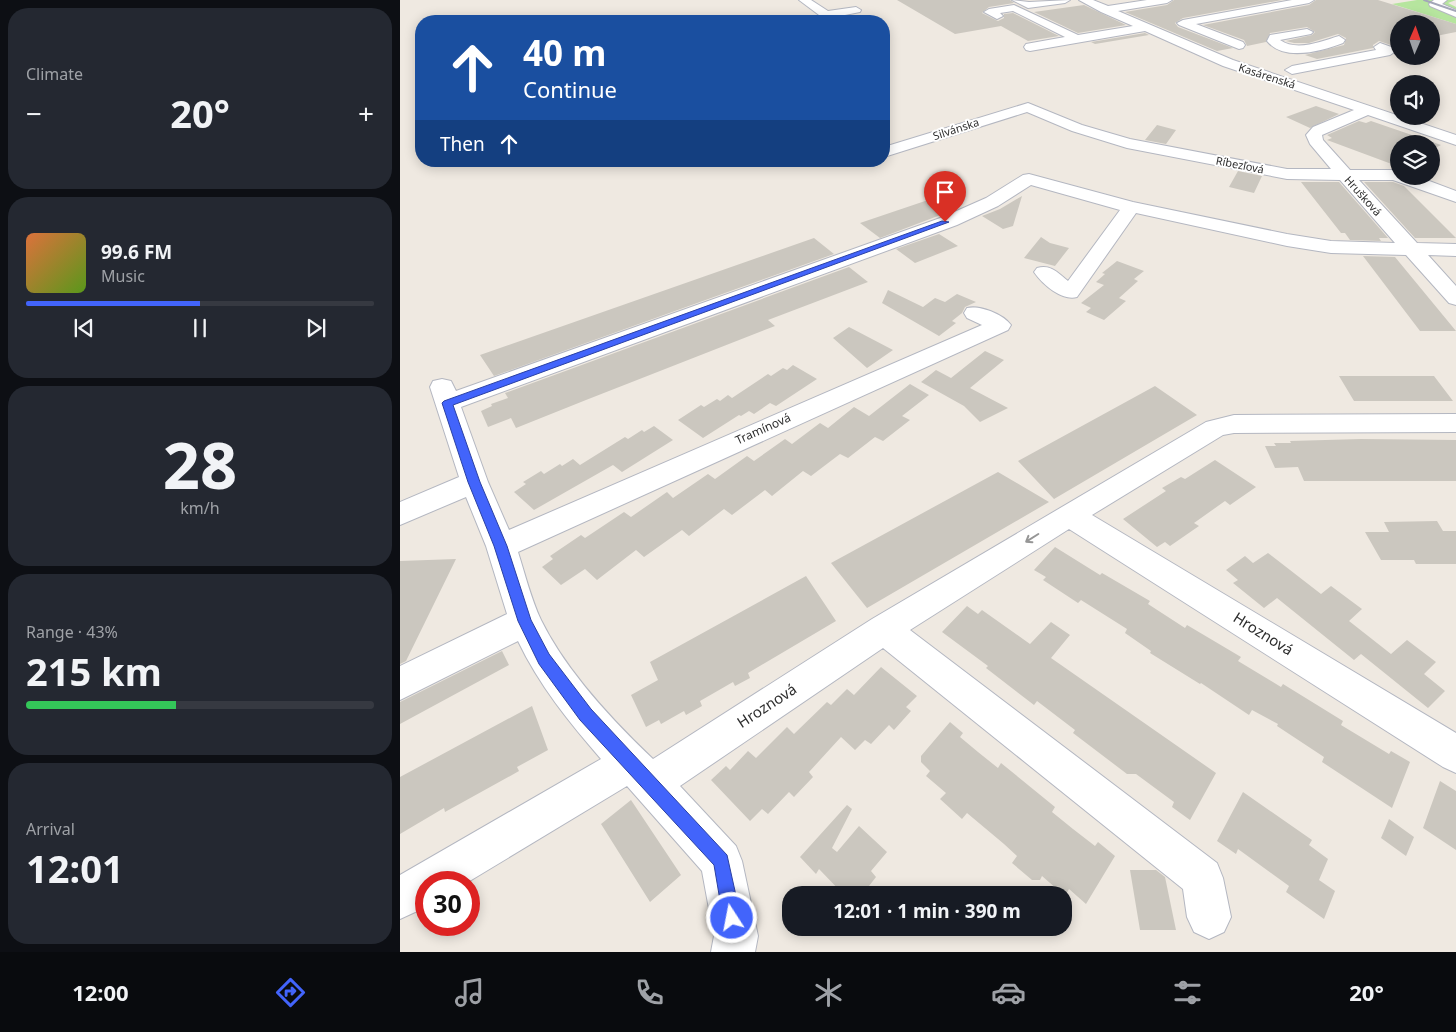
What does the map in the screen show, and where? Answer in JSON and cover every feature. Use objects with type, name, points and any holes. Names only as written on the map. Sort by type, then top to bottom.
[{"type":"street","points":[[1017,0],[1028,5],[1065,0]]},
{"type":"street","name":"Kasárenská","points":[[1084,0],[1228,63],[1456,140]]},
{"type":"street","points":[[1106,10],[1167,0]]},
{"type":"street","points":[[1242,0],[1283,14]]},
{"type":"street","points":[[1030,47],[1175,19],[1266,9],[1309,0]]},
{"type":"street","points":[[1442,0],[1434,4],[1456,14]]},
{"type":"street","points":[[1138,4],[1239,45]]},
{"type":"street","points":[[819,8],[851,7]]},
{"type":"street","points":[[997,16],[989,12],[1014,8],[1077,39]]},
{"type":"street","points":[[1302,50],[1274,44],[1274,38],[1276,35],[1307,32]]},
{"type":"street","points":[[1271,58],[1339,40]]},
{"type":"street","points":[[1292,70],[1390,51],[1380,47]]},
{"type":"street","points":[[1283,82],[1292,70],[1302,50]]},
{"type":"street","name":"Silvánska","points":[[890,150],[1028,107]]},
{"type":"street","name":"Ríbezľová","points":[[1028,107],[1078,128],[1127,143],[1288,174],[1399,177],[1456,197]]},
{"type":"street","name":"Hrušková","points":[[1367,110],[1318,130],[1314,135],[1315,141],[1456,299]]},
{"type":"street","points":[[733,952],[736,936],[721,861],[586,714],[544,659],[525,621],[501,546],[474,482],[444,395],[950,221],[992,202],[1029,179],[1131,207],[1331,247],[1456,250]]},
{"type":"street","points":[[1044,272],[1070,293],[1131,207]]},
{"type":"street","name":"Tramínová","points":[[501,546],[1000,324],[975,313]]},
{"type":"street","name":"Hroznová","points":[[449,871],[567,802],[640,773],[897,621],[1071,513],[1215,428],[1234,424],[1456,423]]},
{"type":"street","points":[[400,514],[474,482]]},
{"type":"street","name":"Hroznová","points":[[1071,513],[1456,754]]},
{"type":"street","points":[[400,684],[525,621]]},
{"type":"street","points":[[897,621],[1202,878],[1209,917]]},
{"type":"street","name":"Hroznová","points":[[400,898],[415,890]]},
{"type":"green space","points":[[1417,0],[1456,0],[1448,3],[1456,7],[1456,24],[1440,19],[1440,15],[1427,15],[1392,4]]},
{"type":"building","points":[[897,0],[1010,0],[1014,3],[989,7],[982,13],[998,21],[1004,18],[1004,14],[1013,13],[1059,36],[1028,41],[1001,26],[955,34]]},
{"type":"building","points":[[1174,0],[1282,0],[1183,18],[1175,23],[1178,27],[1233,48],[1217,51],[1125,12],[1167,5]]},
{"type":"building","points":[[1316,0],[1378,0],[1427,15],[1390,15],[1390,45],[1379,41],[1373,45],[1373,48],[1317,59],[1305,55],[1344,45],[1346,38],[1338,34],[1309,43],[1286,41],[1312,35],[1315,32],[1307,27],[1270,33],[1266,42],[1247,46],[1244,40],[1203,25],[1309,5]]},
{"type":"building","points":[[1084,5],[1126,25],[1078,33],[1034,12]]},
{"type":"building","points":[[1440,19],[1456,24],[1456,32],[1440,35]]},
{"type":"building","points":[[1145,33],[1149,35],[1095,44],[1091,42]]},
{"type":"building","points":[[1316,106],[1339,114],[1310,128],[1286,117]]},
{"type":"building","points":[[1359,121],[1366,123],[1371,121],[1412,135],[1390,135],[1390,163],[1327,140],[1332,138],[1327,135]]},
{"type":"building","points":[[1157,125],[1176,130],[1166,144],[1145,140]]},
{"type":"building","points":[[1238,171],[1262,176],[1254,193],[1229,187]]},
{"type":"building","points":[[1301,182],[1339,182],[1388,238],[1379,238],[1381,241],[1350,240],[1345,233],[1341,233]]},
{"type":"building","points":[[1364,182],[1390,182],[1390,185],[1404,186],[1456,238],[1415,238]]},
{"type":"building","points":[[1022,196],[1013,226],[1003,229],[982,216],[1000,209]]},
{"type":"building","points":[[931,199],[951,211],[880,238],[860,223]]},
{"type":"building","points":[[939,234],[958,246],[915,263],[896,249]]},
{"type":"building","points":[[1041,237],[1050,243],[1069,248],[1055,266],[1024,258]]},
{"type":"building","points":[[814,238],[834,254],[494,376],[480,355]]},
{"type":"building","points":[[1363,256],[1395,257],[1456,331],[1420,331]]},
{"type":"building","points":[[1117,261],[1144,271],[1134,279],[1138,281],[1119,298],[1126,301],[1104,320],[1086,312],[1091,308],[1081,303],[1104,285],[1096,282],[1105,274],[1102,273]]},
{"type":"building","points":[[849,267],[868,282],[768,320],[775,326],[516,428],[511,418],[488,427],[481,411],[492,406],[491,404],[508,398],[505,393]]},
{"type":"building","points":[[888,290],[923,307],[935,298],[945,302],[957,294],[976,302],[965,307],[962,313],[952,321],[956,323],[939,336],[882,303]]},
{"type":"building","points":[[849,327],[893,350],[867,368],[833,338]]},
{"type":"building","points":[[985,351],[1004,360],[970,388],[1008,408],[980,422],[964,406],[921,382],[936,370],[951,378]]},
{"type":"building","points":[[793,365],[817,379],[776,406],[770,403],[754,414],[749,411],[741,416],[739,415],[703,438],[678,420],[701,405],[704,407],[717,399],[720,401],[728,395],[732,398],[768,374],[771,376],[783,368],[787,370]]},
{"type":"building","points":[[1339,376],[1434,376],[1453,401],[1354,401]]},
{"type":"building","points":[[910,384],[929,395],[902,416],[910,420],[883,441],[875,437],[848,458],[840,454],[811,476],[803,471],[772,496],[765,490],[732,515],[724,509],[689,536],[682,530],[644,557],[636,550],[597,580],[585,569],[561,585],[542,567],[553,559],[550,556],[581,535],[585,538],[624,512],[631,517],[667,492],[673,498],[708,474],[715,479],[747,456],[754,461],[785,439],[792,444],[820,423],[828,428],[854,407],[869,416]]},
{"type":"building","points":[[1155,386],[1197,415],[1054,499],[1018,461]]},
{"type":"building","points":[[654,426],[673,440],[622,472],[613,465],[534,510],[514,492],[526,484],[523,482],[541,471],[544,474],[560,464],[562,466],[573,459],[580,465],[625,437],[628,439],[642,430],[644,432]]},
{"type":"building","points":[[1361,439],[1456,440],[1456,481],[1304,481],[1298,467],[1275,468],[1265,446],[1276,446],[1274,443],[1291,443],[1290,441]]},
{"type":"building","points":[[1215,460],[1256,487],[1230,505],[1225,501],[1194,523],[1199,526],[1170,546],[1165,542],[1157,547],[1123,519],[1166,491],[1162,488],[1181,477],[1185,479]]},
{"type":"building","points":[[998,472],[1049,502],[867,608],[831,563]]},
{"type":"building","points":[[1437,521],[1443,531],[1456,531],[1456,564],[1416,564],[1414,560],[1381,560],[1365,532],[1389,532],[1384,522]]},
{"type":"building","points":[[1055,547],[1100,575],[1102,573],[1150,601],[1148,604],[1185,628],[1187,625],[1241,657],[1238,661],[1281,687],[1283,684],[1343,721],[1341,725],[1389,754],[1391,751],[1410,762],[1392,808],[1322,762],[1324,757],[1277,726],[1278,724],[1252,710],[1249,715],[1201,683],[1150,653],[1151,651],[1125,633],[1127,629],[1081,600],[1078,603],[1043,580],[1046,577],[1034,570]]},
{"type":"building","points":[[1268,553],[1321,594],[1331,586],[1362,609],[1349,621],[1391,654],[1407,640],[1436,662],[1424,674],[1445,691],[1428,708],[1361,654],[1354,660],[1277,598],[1264,608],[1233,583],[1238,580],[1226,570],[1245,556],[1253,563]]},
{"type":"building","points":[[456,559],[406,661],[400,664],[400,561]]},
{"type":"building","points":[[806,576],[836,621],[748,673],[750,678],[735,686],[733,682],[700,701],[702,706],[686,715],[684,711],[661,724],[659,720],[646,727],[631,695],[658,680],[650,662]]},
{"type":"building","points":[[967,606],[978,614],[982,610],[1030,644],[1051,622],[1070,635],[1051,658],[1216,773],[1190,820],[1172,807],[1174,802],[1136,774],[1127,774],[1073,733],[1075,730],[1037,701],[1034,705],[986,668],[988,666],[942,632]]},
{"type":"building","points":[[502,651],[509,665],[400,724],[400,702]]},
{"type":"building","points":[[881,667],[917,696],[906,707],[911,711],[894,730],[889,725],[871,744],[865,740],[855,750],[841,737],[809,772],[813,777],[794,797],[789,792],[768,814],[762,809],[750,821],[711,780],[726,766],[730,770],[748,751],[756,758],[787,727],[794,734],[827,702],[831,705],[847,689],[854,695]]},
{"type":"building","points":[[532,706],[548,750],[517,767],[519,771],[512,775],[445,812],[444,808],[400,834],[400,777]]},
{"type":"building","points":[[950,722],[963,733],[960,737],[978,752],[998,768],[1001,763],[1055,807],[1052,812],[1095,846],[1098,842],[1115,856],[1086,904],[1072,892],[1072,886],[1054,886],[1042,876],[1040,880],[1032,880],[1012,863],[1017,856],[1004,844],[967,813],[962,819],[940,799],[946,793],[926,776],[930,771],[921,762],[921,756]]},
{"type":"building","points":[[1440,781],[1456,791],[1456,850],[1423,828]]},
{"type":"building","points":[[1243,792],[1312,840],[1309,845],[1328,859],[1319,880],[1335,891],[1324,919],[1286,892],[1289,886],[1238,849],[1236,854],[1217,841]]},
{"type":"building","points":[[631,800],[681,875],[650,902],[601,824]]},
{"type":"building","points":[[847,805],[852,809],[832,848],[837,852],[859,826],[887,852],[871,871],[876,877],[869,886],[835,886],[819,869],[816,874],[800,857]]},
{"type":"building","points":[[1389,819],[1414,837],[1406,856],[1381,838]]},
{"type":"building","points":[[1130,870],[1156,870],[1165,877],[1176,930],[1140,930]]},
{"type":"railway","points":[[1424,0],[1456,11]]},
{"type":"route","points":[[732,918],[721,861],[586,714],[544,659],[525,621],[501,546],[474,482],[447,403],[945,222]]}]
